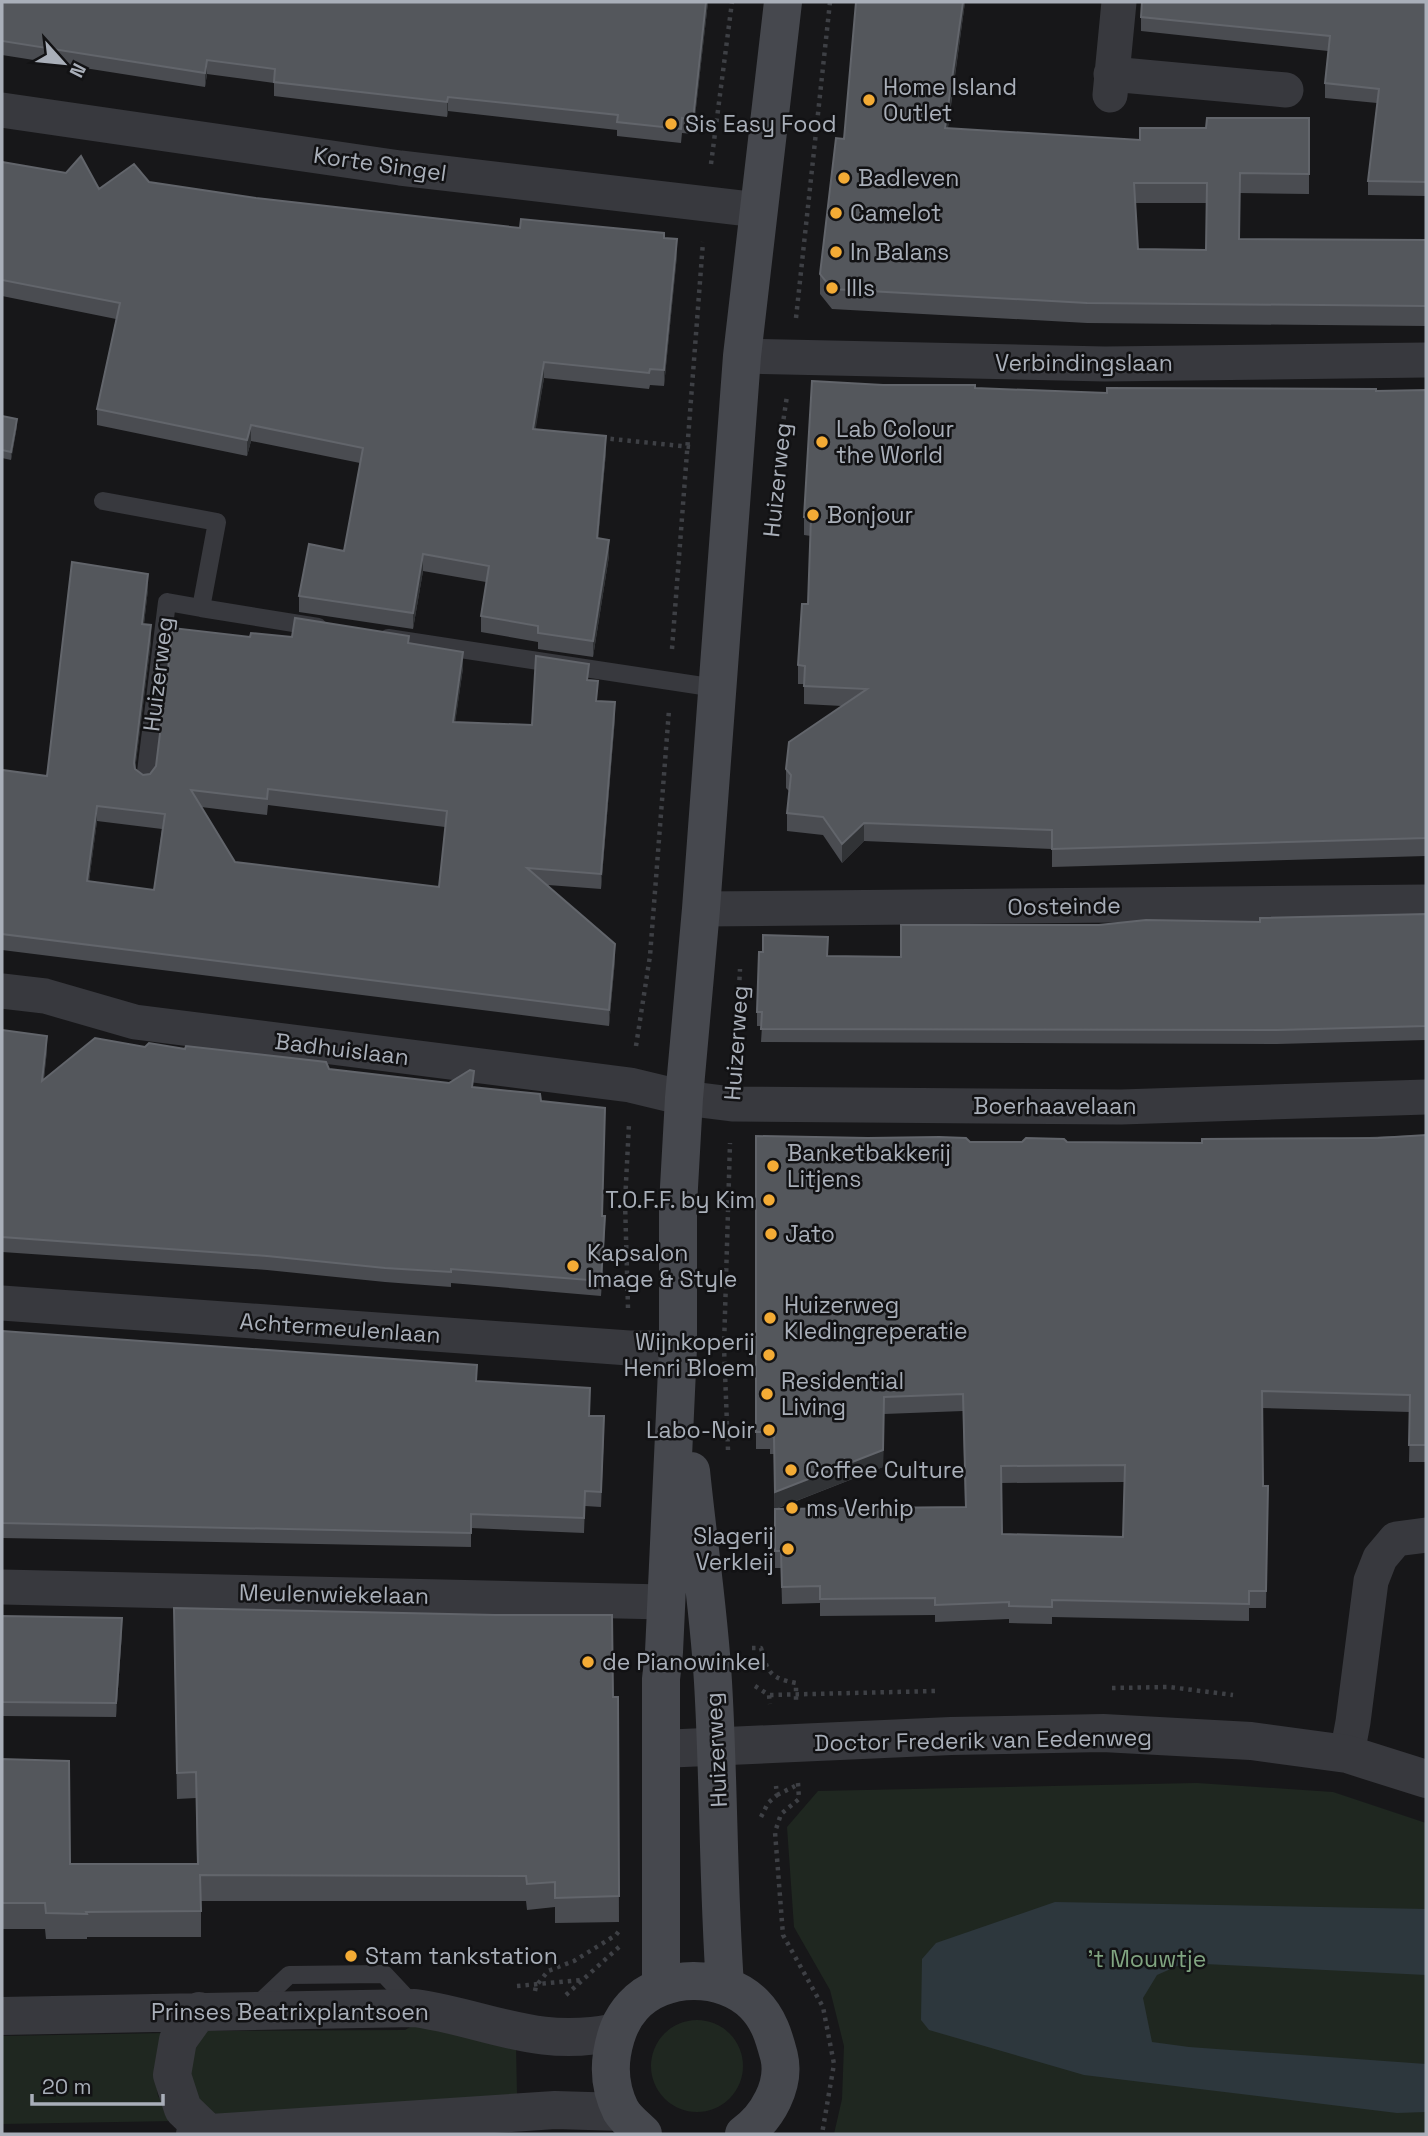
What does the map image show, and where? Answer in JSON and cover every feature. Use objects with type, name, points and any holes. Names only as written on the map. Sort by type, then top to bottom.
[{"type":"main road","name":"Huizerweg","points":[[661,1987],[661,1679],[678,1348],[678,1205],[684,1098],[718,909],[716,688],[742,356],[783,2]]},
{"type":"main road","name":"Huizerweg","points":[[678,1348],[713,1679],[725,1985]]},
{"type":"main road","points":[[632,2123],[609,2073],[616,2032],[634,2005],[661,1987],[693,1980],[725,1985],[754,2003],[773,2031],[781,2063],[775,2097],[757,2125],[744,2134]]},
{"type":"street","points":[[1119,2],[1110,85],[1286,90]]},
{"type":"street","name":"Korte Singel","points":[[2,110],[400,168],[758,211]]},
{"type":"street","name":"Verbindingslaan","points":[[742,356],[1105,364],[1426,360]]},
{"type":"street","name":"Oosteinde","points":[[718,909],[1426,902]]},
{"type":"street","name":"Badhuislaan","points":[[2,991],[45,996],[135,1022],[631,1085],[684,1098]]},
{"type":"street","name":"Boerhaavelaan","points":[[684,1098],[732,1104],[1121,1107],[1426,1097]]},
{"type":"street","name":"Achtermeulenlaan","points":[[2,1304],[629,1349],[678,1348]]},
{"type":"street","points":[[1347,1754],[1371,1581],[1380,1558],[1396,1539],[1426,1535]]},
{"type":"street","name":"Meulenwiekelaan","points":[[2,1587],[665,1602]]},
{"type":"street","name":"Doctor Frederik van Eedenweg","points":[[662,1749],[1103,1733],[1251,1741],[1347,1754],[1426,1779]]},
{"type":"street","name":"Prinses Beatrixplantsoen","points":[[2,2016],[415,2008],[448,2013],[524,2034],[554,2038],[592,2037],[616,2032]]},
{"type":"street","points":[[199,2011],[177,2040],[172,2075],[183,2109],[209,2134]]},
{"type":"street","points":[[195,2134],[555,2110],[632,2123]]},
{"type":"lane","name":"Huizerweg","points":[[103,501],[217,522],[201,608]]},
{"type":"lane","name":"Huizerweg","points":[[145,780],[167,602],[339,630]]},
{"type":"lane","points":[[367,634],[716,688]]},
{"type":"path","name":"Huizerweg","points":[[781,437],[830,2]]},
{"type":"path","points":[[599,438],[734,452]]},
{"type":"path","name":"Huizerweg","points":[[718,909],[733,940],[742,974],[732,1104],[724,1347],[725,1422],[729,1463]]},
{"type":"path","points":[[746,1647],[761,1648],[766,1666],[777,1679],[796,1683],[785,1744],[798,1785],[799,1799],[781,1814],[775,1832],[783,1935],[823,2007],[834,2064],[822,2134]]},
{"type":"path","name":"Huizerweg","points":[[748,1679],[769,1695],[785,1744],[777,1795],[768,1803],[758,1824]]},
{"type":"path","name":"Doctor Frederik van Eedenweg","points":[[777,1795],[798,1785],[809,1784]]},
{"type":"path","points":[[536,1986],[581,1980]]},
{"type":"green space","name":"'t Mouwtje","points":[[1197,1783],[1333,1792],[1426,1823],[1426,2134],[834,2134],[842,2099],[844,2046],[830,1990],[794,1927],[787,1827],[818,1791]]},
{"type":"green space","points":[[426,2018],[516,2045],[517,2095],[208,2117],[191,2095],[191,2052],[206,2031],[405,2030]]},
{"type":"green space","points":[[697,2020],[715,2023],[730,2033],[740,2048],[743,2066],[740,2084],[730,2099],[715,2109],[697,2112],[679,2109],[664,2099],[654,2084],[651,2066],[654,2048],[664,2033],[679,2023]]},
{"type":"green space","points":[[166,2033],[155,2075],[158,2096],[175,2121],[2,2124],[2,2036]]},
{"type":"shaded area","points":[[1055,1902],[1426,1909],[1426,1975],[1184,1963],[1157,1975],[1143,1998],[1152,2042],[1426,2064],[1426,2112],[1397,2113],[1084,2075],[929,2030],[921,2020],[922,1959],[936,1943]]},
{"type":"building","points":[[2,2],[706,2],[693,120],[682,118],[681,129],[617,122],[618,115],[448,97],[447,102],[274,82],[275,69],[207,60],[205,73],[2,41]]},
{"type":"building","points":[[856,2],[963,2],[945,128],[1140,140],[1140,128],[1206,128],[1207,118],[1309,118],[1309,174],[1240,173],[1239,239],[1426,240],[1426,306],[1087,303],[832,289],[820,274],[836,138],[844,139]],"holes":[[[1134,183],[1207,183],[1206,250],[1138,249]]]},
{"type":"building","points":[[1142,2],[1426,2],[1426,182],[1368,181],[1379,89],[1325,83],[1330,36],[1141,17]]},
{"type":"building","points":[[81,156],[99,189],[134,164],[149,182],[256,198],[520,228],[521,219],[664,233],[664,238],[677,239],[664,370],[650,369],[649,373],[544,362],[533,429],[606,436],[597,538],[609,540],[593,641],[538,633],[538,626],[481,616],[489,566],[423,554],[413,613],[299,596],[309,544],[344,551],[363,448],[251,425],[247,440],[97,409],[120,303],[2,280],[2,162],[66,173]]},
{"type":"building","points":[[812,381],[883,385],[975,385],[975,388],[1107,393],[1107,388],[1426,390],[1426,838],[1052,849],[1052,830],[864,823],[842,844],[823,817],[787,813],[791,775],[786,769],[789,742],[867,689],[804,686],[805,666],[798,665],[802,604],[808,604],[811,517],[804,517]]},
{"type":"building","points":[[2,416],[17,419],[11,452],[2,450]]},
{"type":"building","points":[[72,562],[148,574],[142,624],[151,625],[134,763],[135,769],[143,775],[150,774],[156,766],[173,628],[250,637],[251,633],[292,637],[295,618],[409,636],[408,643],[463,652],[453,722],[532,725],[536,656],[589,664],[587,680],[598,681],[596,701],[615,702],[601,874],[527,868],[615,944],[609,1010],[2,934],[2,770],[47,776]],"holes":[[[268,789],[447,811],[439,887],[235,862],[191,790],[267,799]],[[97,806],[165,814],[154,890],[87,881]]]},
{"type":"building","points":[[1426,914],[1426,1026],[1277,1030],[761,1029],[762,1012],[757,1012],[759,952],[763,952],[763,935],[828,937],[827,956],[901,957],[901,925],[1099,925],[1146,920],[1260,922],[1260,918]]},
{"type":"building","points":[[2,1030],[47,1036],[42,1081],[95,1038],[145,1047],[149,1043],[185,1049],[186,1046],[326,1062],[329,1069],[449,1083],[470,1070],[474,1071],[472,1087],[540,1094],[541,1101],[605,1108],[602,1216],[605,1216],[601,1281],[451,1269],[451,1272],[385,1268],[267,1256],[2,1237]]},
{"type":"building","points":[[1426,1135],[1426,1445],[1409,1445],[1410,1395],[1262,1391],[1263,1486],[1268,1486],[1266,1591],[1249,1591],[1249,1604],[1052,1600],[1052,1607],[1009,1606],[1009,1602],[935,1605],[935,1598],[820,1599],[820,1586],[782,1587],[781,1551],[775,1551],[775,1509],[966,1507],[963,1394],[884,1397],[883,1450],[775,1492],[774,1437],[770,1437],[770,1432],[756,1432],[756,1136],[939,1137],[966,1138],[970,1142],[1022,1142],[1026,1138],[1064,1139],[1067,1142],[1202,1143],[1202,1139],[1378,1138]],"holes":[[[1125,1465],[1123,1537],[1002,1534],[1001,1466]]]},
{"type":"building","points":[[2,1331],[477,1365],[476,1381],[590,1388],[589,1416],[604,1416],[601,1492],[585,1491],[584,1518],[471,1514],[471,1533],[2,1523]]},
{"type":"building","points":[[174,1608],[612,1615],[613,1697],[618,1697],[619,1896],[555,1898],[555,1882],[527,1884],[526,1876],[200,1875],[201,1911],[46,1913],[45,1903],[2,1903],[2,1759],[69,1761],[70,1864],[198,1864],[196,1772],[177,1773]]},
{"type":"building","points":[[2,1616],[122,1618],[116,1703],[2,1702]]},
{"type":"place","name":"Home Island Outlet","points":[[869,100]]},
{"type":"place","name":"Sis Easy Food","points":[[671,124]]},
{"type":"place","name":"Badleven","points":[[844,178]]},
{"type":"place","name":"Camelot","points":[[836,213]]},
{"type":"place","name":"In Balans","points":[[836,252]]},
{"type":"place","name":"Ills","points":[[832,288]]},
{"type":"place","name":"Lab Colour the World","points":[[822,442]]},
{"type":"place","name":"Bonjour","points":[[813,515]]},
{"type":"place","name":"Banketbakkerij Litjens","points":[[773,1166]]},
{"type":"place","name":"T.O.F.F. by Kim","points":[[769,1200]]},
{"type":"place","name":"Jato","points":[[771,1234]]},
{"type":"place","name":"Kapsalon Image & Style","points":[[573,1266]]},
{"type":"place","name":"Huizerweg Kledingreperatie","points":[[770,1318]]},
{"type":"place","name":"Wijnkoperij Henri Bloem","points":[[769,1355]]},
{"type":"place","name":"Residential Living","points":[[767,1394]]},
{"type":"place","name":"Labo-Noir","points":[[769,1430]]},
{"type":"place","name":"Coffee Culture","points":[[791,1470]]},
{"type":"place","name":"ms Verhip","points":[[792,1508]]},
{"type":"place","name":"Slagerij Verkleij","points":[[788,1549]]},
{"type":"place","name":"de Pianowinkel","points":[[588,1662]]},
{"type":"place","name":"Stam tankstation","points":[[351,1956]]}]
